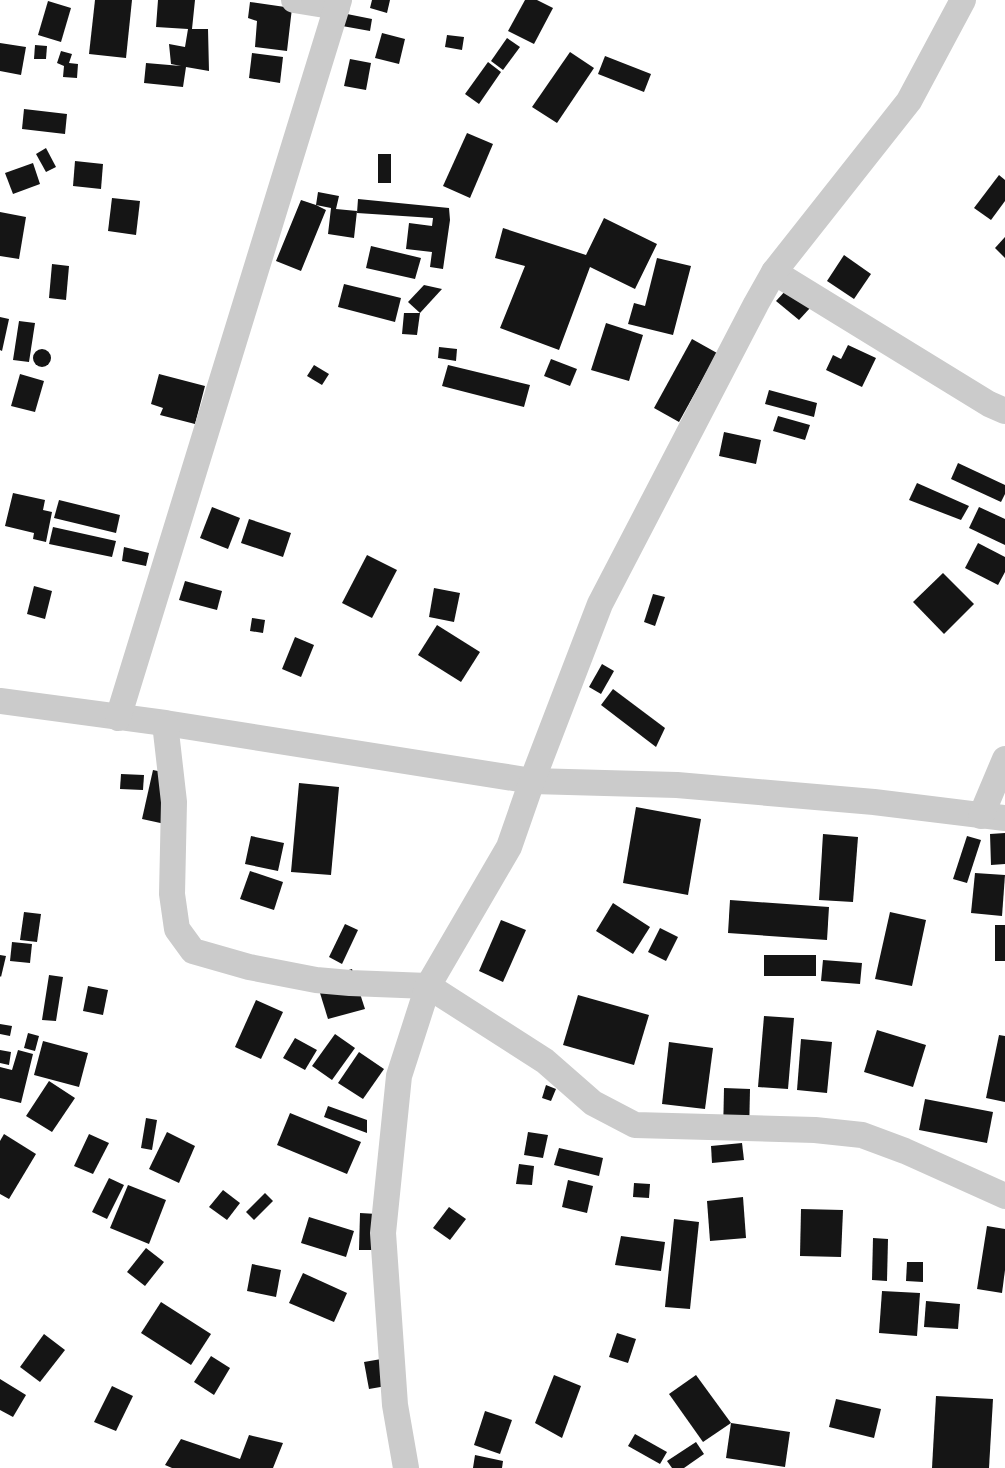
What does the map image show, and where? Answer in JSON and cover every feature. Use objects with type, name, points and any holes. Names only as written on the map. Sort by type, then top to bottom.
[{"type":"street","points":[[118,718],[338,3],[294,0]]},
{"type":"street","points":[[406,1468],[395,1405],[383,1233],[399,1076],[428,986],[509,847],[600,604],[756,304],[774,272],[909,101],[963,0]]},
{"type":"street","points":[[774,272],[1005,411]]},
{"type":"street","points":[[0,700],[165,723],[532,781],[688,786],[874,802],[993,817],[1005,759]]},
{"type":"street","points":[[165,723],[174,802],[172,894],[177,929],[194,951],[249,967],[316,980],[428,986],[545,1061],[593,1103],[635,1125],[815,1130],[862,1135],[905,1151],[1005,1196]]},
{"type":"building","points":[[95,0],[132,0],[126,58],[89,54]]},
{"type":"building","points":[[158,0],[195,0],[192,29],[208,29],[209,71],[186,67],[183,87],[144,83],[146,63],[181,66],[171,64],[169,44],[185,47],[188,29],[156,27]]},
{"type":"building","points":[[372,0],[390,0],[387,13],[370,8]]},
{"type":"building","points":[[525,0],[537,0],[553,8],[534,44],[508,31]]},
{"type":"building","points":[[48,1],[71,8],[61,42],[38,35]]},
{"type":"building","points":[[250,2],[292,8],[287,51],[255,47],[257,21],[248,18]]},
{"type":"building","points":[[322,9],[372,19],[370,31],[320,22]]},
{"type":"building","points":[[382,33],[405,39],[399,64],[375,58]]},
{"type":"building","points":[[447,35],[464,37],[462,50],[445,47]]},
{"type":"building","points":[[507,38],[520,47],[503,70],[491,61]]},
{"type":"building","points":[[0,43],[26,47],[21,75],[0,71]]},
{"type":"building","points":[[35,45],[47,46],[46,59],[34,59]]},
{"type":"building","points":[[61,51],[72,54],[69,63],[78,64],[77,78],[63,77],[64,66],[57,63]]},
{"type":"building","points":[[570,52],[594,68],[557,123],[532,107]]},
{"type":"building","points":[[252,53],[283,57],[280,83],[249,78]]},
{"type":"building","points":[[605,56],[651,74],[644,92],[598,74]]},
{"type":"building","points":[[350,59],[371,63],[366,90],[344,86]]},
{"type":"building","points":[[488,62],[501,72],[479,104],[465,94]]},
{"type":"building","points":[[24,109],[67,114],[65,134],[22,129]]},
{"type":"building","points":[[467,133],[493,144],[470,198],[443,186]]},
{"type":"building","points":[[46,148],[56,167],[46,172],[36,154]]},
{"type":"building","points":[[378,154],[391,154],[391,183],[378,183]]},
{"type":"building","points":[[75,161],[103,164],[101,189],[73,186]]},
{"type":"building","points":[[33,163],[40,184],[13,194],[5,173]]},
{"type":"building","points":[[999,175],[1005,180],[1005,201],[991,220],[974,208]]},
{"type":"building","points":[[318,192],[339,196],[336,209],[357,211],[354,238],[328,234],[331,208],[316,205]]},
{"type":"building","points":[[112,198],[140,201],[136,235],[108,231]]},
{"type":"building","points":[[358,199],[449,208],[450,220],[443,269],[430,267],[432,252],[406,249],[409,223],[432,226],[433,218],[357,213]]},
{"type":"building","points":[[301,200],[326,210],[301,271],[276,261]]},
{"type":"building","points":[[0,212],[26,217],[19,259],[0,256]]},
{"type":"building","points":[[604,218],[657,244],[635,289],[590,267],[559,350],[500,328],[525,266],[495,258],[503,228],[586,255]]},
{"type":"building","points":[[1005,237],[1005,258],[995,248]]},
{"type":"building","points":[[371,246],[421,258],[415,279],[366,268]]},
{"type":"building","points":[[844,255],[871,274],[854,299],[827,281]]},
{"type":"building","points":[[657,258],[691,266],[673,335],[628,324],[634,303],[645,306]]},
{"type":"building","points":[[52,264],[69,266],[66,300],[49,298]]},
{"type":"building","points":[[344,284],[401,298],[395,322],[338,307]]},
{"type":"building","points":[[424,285],[442,289],[420,313],[408,302]]},
{"type":"building","points":[[788,288],[810,308],[799,320],[776,301]]},
{"type":"building","points":[[404,313],[420,313],[417,335],[402,334]]},
{"type":"building","points":[[0,317],[9,319],[2,351],[0,350]]},
{"type":"building","points":[[19,321],[35,323],[29,362],[13,360]]},
{"type":"building","points":[[606,323],[643,335],[629,381],[591,370]]},
{"type":"building","points":[[692,339],[717,353],[679,422],[654,408]]},
{"type":"building","points":[[848,345],[876,358],[862,387],[826,370],[833,355],[841,359]]},
{"type":"building","points":[[439,347],[457,349],[456,361],[438,358]]},
{"type":"building","points":[[38,349],[46,349],[51,354],[49,365],[38,367],[33,362],[33,354]]},
{"type":"building","points":[[551,359],[577,369],[570,386],[544,376]]},
{"type":"building","points":[[314,365],[329,374],[322,385],[307,376]]},
{"type":"building","points":[[448,365],[530,385],[524,407],[442,386]]},
{"type":"building","points":[[20,374],[44,381],[35,412],[11,406]]},
{"type":"building","points":[[159,374],[205,386],[195,424],[160,415],[163,408],[151,404]]},
{"type":"building","points":[[769,390],[817,403],[814,417],[765,404]]},
{"type":"building","points":[[778,416],[810,425],[805,440],[773,431]]},
{"type":"building","points":[[724,432],[761,440],[756,464],[719,456]]},
{"type":"building","points":[[958,463],[1005,485],[1005,494],[1001,502],[951,479]]},
{"type":"building","points":[[917,483],[969,506],[961,520],[909,500]]},
{"type":"building","points":[[13,493],[45,500],[43,510],[52,512],[46,542],[33,539],[34,533],[5,526]]},
{"type":"building","points":[[59,500],[120,515],[116,533],[54,518]]},
{"type":"building","points":[[212,507],[240,518],[228,549],[200,538]]},
{"type":"building","points":[[979,507],[1005,519],[1005,545],[969,528]]},
{"type":"building","points":[[249,519],[291,533],[283,557],[241,543]]},
{"type":"building","points":[[53,527],[116,541],[112,557],[49,544]]},
{"type":"building","points":[[978,543],[1005,557],[1005,572],[998,585],[965,568]]},
{"type":"building","points":[[124,547],[149,553],[146,566],[122,561]]},
{"type":"building","points":[[367,555],[397,570],[372,618],[342,603]]},
{"type":"building","points":[[943,573],[974,604],[944,634],[913,602]]},
{"type":"building","points":[[185,581],[222,591],[217,610],[179,600]]},
{"type":"building","points":[[34,586],[52,591],[45,619],[27,614]]},
{"type":"building","points":[[434,588],[460,593],[454,622],[429,617]]},
{"type":"building","points":[[653,594],[665,597],[655,626],[644,622]]},
{"type":"building","points":[[252,618],[265,620],[263,633],[250,631]]},
{"type":"building","points":[[437,625],[480,652],[461,682],[418,655]]},
{"type":"building","points":[[295,637],[314,645],[301,677],[282,669]]},
{"type":"building","points":[[602,664],[614,671],[601,694],[589,687]]},
{"type":"building","points":[[613,689],[665,728],[656,747],[601,705]]},
{"type":"building","points":[[153,770],[177,775],[165,824],[142,819]]},
{"type":"building","points":[[121,774],[144,775],[143,790],[120,789]]},
{"type":"building","points":[[299,783],[339,787],[331,875],[291,872]]},
{"type":"building","points":[[636,807],[701,819],[688,895],[623,883]]},
{"type":"building","points":[[1005,833],[1005,864],[991,865],[990,834]]},
{"type":"building","points":[[823,834],[858,837],[853,902],[819,900]]},
{"type":"building","points":[[251,836],[284,843],[278,871],[245,864]]},
{"type":"building","points":[[967,836],[981,840],[967,883],[953,879]]},
{"type":"building","points":[[250,871],[283,882],[274,910],[240,899]]},
{"type":"building","points":[[975,873],[1005,875],[1002,916],[971,913]]},
{"type":"building","points":[[730,900],[829,907],[827,940],[728,933]]},
{"type":"building","points":[[613,903],[650,927],[633,954],[596,931]]},
{"type":"building","points":[[24,912],[41,914],[37,942],[20,940]]},
{"type":"building","points":[[890,912],[926,920],[912,986],[875,979]]},
{"type":"building","points":[[501,920],[526,930],[503,982],[479,971]]},
{"type":"building","points":[[345,924],[358,930],[342,964],[329,957]]},
{"type":"building","points":[[995,925],[1005,925],[1005,961],[995,961]]},
{"type":"building","points":[[660,928],[678,937],[666,961],[648,952]]},
{"type":"building","points":[[12,942],[32,944],[30,963],[10,961]]},
{"type":"building","points":[[0,955],[6,956],[1,977],[0,976]]},
{"type":"building","points":[[764,955],[816,955],[816,976],[764,976]]},
{"type":"building","points":[[823,960],[862,963],[860,984],[821,981]]},
{"type":"building","points":[[352,969],[365,1009],[328,1019],[316,980]]},
{"type":"building","points":[[49,975],[63,977],[56,1021],[42,1020]]},
{"type":"building","points":[[88,986],[108,990],[103,1015],[83,1011]]},
{"type":"building","points":[[578,995],[649,1015],[634,1065],[563,1045]]},
{"type":"building","points":[[256,1000],[283,1012],[261,1059],[235,1047]]},
{"type":"building","points":[[764,1016],[794,1018],[788,1089],[758,1087]]},
{"type":"building","points":[[0,1024],[12,1026],[10,1036],[0,1034]]},
{"type":"building","points":[[877,1030],[926,1045],[913,1087],[864,1072]]},
{"type":"building","points":[[28,1033],[39,1036],[35,1051],[24,1048]]},
{"type":"building","points":[[335,1034],[355,1048],[332,1080],[312,1066]]},
{"type":"building","points":[[999,1035],[1005,1036],[1005,1102],[986,1098]]},
{"type":"building","points":[[295,1038],[317,1050],[305,1070],[283,1058]]},
{"type":"building","points":[[801,1039],[832,1042],[827,1093],[797,1090]]},
{"type":"building","points":[[43,1041],[88,1053],[79,1087],[34,1075]]},
{"type":"building","points":[[669,1042],[713,1048],[705,1109],[662,1104]]},
{"type":"building","points":[[0,1050],[11,1052],[9,1065],[0,1063]]},
{"type":"building","points":[[18,1050],[33,1054],[21,1103],[0,1098],[0,1067],[12,1070]]},
{"type":"building","points":[[359,1052],[384,1069],[363,1099],[338,1083]]},
{"type":"building","points":[[49,1081],[75,1098],[52,1132],[26,1116]]},
{"type":"building","points":[[546,1085],[556,1089],[551,1101],[542,1098]]},
{"type":"building","points":[[724,1088],[750,1089],[749,1135],[723,1135]]},
{"type":"building","points":[[925,1099],[993,1112],[987,1143],[919,1130]]},
{"type":"building","points":[[328,1106],[367,1120],[367,1133],[324,1117]]},
{"type":"building","points":[[290,1113],[361,1142],[347,1174],[277,1145]]},
{"type":"building","points":[[146,1118],[157,1120],[152,1150],[141,1148]]},
{"type":"building","points":[[167,1132],[195,1146],[179,1183],[149,1169]]},
{"type":"building","points":[[528,1132],[548,1135],[543,1158],[524,1155]]},
{"type":"building","points":[[4,1134],[36,1154],[9,1199],[0,1194],[0,1141]]},
{"type":"building","points":[[89,1134],[109,1143],[93,1174],[74,1166]]},
{"type":"building","points":[[742,1143],[744,1160],[712,1163],[711,1146]]},
{"type":"building","points":[[559,1148],[603,1158],[599,1176],[554,1165]]},
{"type":"building","points":[[519,1164],[534,1166],[532,1185],[516,1184]]},
{"type":"building","points":[[109,1178],[124,1185],[107,1219],[92,1212]]},
{"type":"building","points":[[568,1180],[593,1186],[587,1213],[562,1207]]},
{"type":"building","points":[[634,1183],[650,1184],[649,1198],[633,1197]]},
{"type":"building","points":[[128,1185],[166,1200],[149,1244],[110,1228]]},
{"type":"building","points":[[223,1190],[240,1203],[227,1220],[209,1207]]},
{"type":"building","points":[[265,1193],[273,1201],[254,1220],[246,1212]]},
{"type":"building","points":[[743,1197],[746,1238],[710,1241],[707,1201]]},
{"type":"building","points":[[449,1207],[466,1219],[450,1240],[433,1228]]},
{"type":"building","points":[[801,1209],[843,1210],[841,1257],[800,1256]]},
{"type":"building","points":[[360,1213],[377,1214],[376,1250],[359,1250]]},
{"type":"building","points":[[309,1217],[354,1231],[346,1257],[301,1243]]},
{"type":"building","points":[[674,1219],[699,1222],[690,1309],[665,1307]]},
{"type":"building","points":[[987,1226],[1005,1229],[1005,1270],[1002,1293],[977,1289]]},
{"type":"building","points":[[621,1236],[665,1242],[661,1271],[615,1265]]},
{"type":"building","points":[[873,1238],[888,1239],[887,1281],[872,1280]]},
{"type":"building","points":[[146,1248],[164,1262],[145,1286],[127,1272]]},
{"type":"building","points":[[907,1262],[923,1262],[923,1282],[906,1281]]},
{"type":"building","points":[[252,1264],[281,1270],[276,1297],[247,1291]]},
{"type":"building","points":[[303,1273],[347,1293],[334,1322],[289,1303]]},
{"type":"building","points":[[882,1291],[920,1293],[917,1336],[879,1333]]},
{"type":"building","points":[[926,1301],[960,1304],[958,1329],[924,1327]]},
{"type":"building","points":[[161,1302],[211,1334],[191,1365],[141,1333]]},
{"type":"building","points":[[617,1333],[636,1339],[628,1363],[609,1357]]},
{"type":"building","points":[[44,1334],[65,1350],[40,1382],[20,1367]]},
{"type":"building","points":[[211,1356],[230,1368],[214,1395],[194,1382]]},
{"type":"building","points":[[387,1358],[392,1385],[369,1389],[364,1362]]},
{"type":"building","points":[[554,1375],[581,1386],[562,1438],[535,1423]]},
{"type":"building","points":[[696,1375],[731,1423],[703,1442],[669,1394]]},
{"type":"building","points":[[0,1379],[26,1395],[13,1417],[0,1410]]},
{"type":"building","points":[[112,1386],[133,1396],[116,1431],[94,1422]]},
{"type":"building","points":[[936,1396],[993,1399],[989,1468],[932,1468]]},
{"type":"building","points":[[836,1399],[881,1409],[874,1438],[829,1427]]},
{"type":"building","points":[[485,1411],[512,1420],[500,1454],[474,1445]]},
{"type":"building","points":[[731,1423],[790,1432],[785,1467],[726,1458]]},
{"type":"building","points":[[635,1434],[667,1452],[660,1464],[628,1446]]},
{"type":"building","points":[[249,1435],[283,1443],[273,1468],[172,1468],[165,1465],[181,1439],[240,1459]]},
{"type":"building","points":[[696,1442],[704,1454],[684,1468],[672,1468],[667,1461]]},
{"type":"building","points":[[475,1455],[503,1461],[502,1468],[473,1468]]}]
